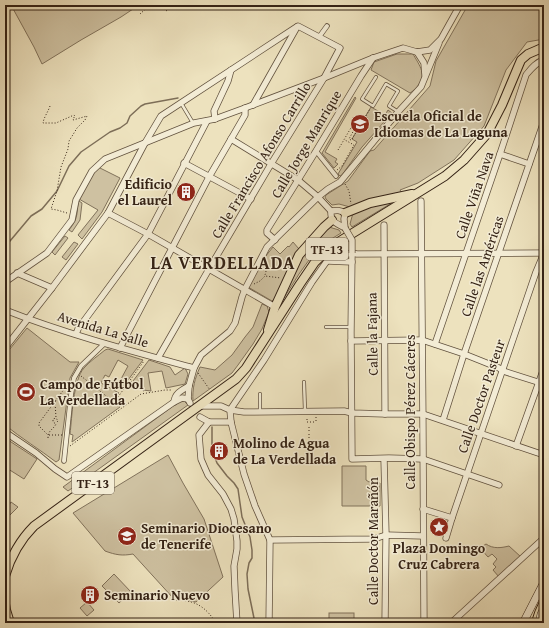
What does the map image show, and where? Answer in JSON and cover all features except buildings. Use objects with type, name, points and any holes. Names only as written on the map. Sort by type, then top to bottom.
[{"type":"main road","name":"TF-13","points":[[5,576],[9,562],[18,545],[34,526],[236,379],[246,368],[314,262],[323,253],[445,176],[464,160],[487,134],[522,60],[528,54],[544,47]]},
{"type":"main road","points":[[348,210],[370,203],[422,191]]},
{"type":"main road","points":[[263,342],[275,306],[299,255],[332,216]]},
{"type":"main road","points":[[523,623],[544,582]]},
{"type":"main road","points":[[5,604],[10,623]]},
{"type":"main road","points":[[539,623],[544,608]]},
{"type":"street","points":[[5,432],[36,453],[67,477],[174,402],[182,398],[189,401],[189,386],[194,368],[201,355],[233,327],[246,287],[268,247],[318,197],[340,182],[398,112],[421,87],[441,39],[460,5]]},
{"type":"street","points":[[298,26],[320,37],[327,26]]},
{"type":"street","points":[[5,348],[52,288],[108,212],[161,116],[298,26]]},
{"type":"street","points":[[252,105],[298,26]]},
{"type":"street","name":"Calle Francisco Afonso Carrillo","points":[[158,358],[271,164],[324,78],[340,48],[320,37]]},
{"type":"street","points":[[5,282],[47,253],[72,220],[76,200],[92,172],[105,159],[194,123],[206,121],[245,108],[373,58],[403,48],[417,52],[430,50],[441,39]]},
{"type":"street","points":[[417,52],[424,63],[425,76]]},
{"type":"street","name":"Calle Jorge Manrique","points":[[275,240],[267,233],[267,230],[373,58]]},
{"type":"street","name":"Calle Viña Nava","points":[[435,344],[526,75],[534,65],[544,60]]},
{"type":"street","points":[[352,66],[361,76]]},
{"type":"street","points":[[215,118],[214,111],[228,82],[231,70]]},
{"type":"street","points":[[262,88],[267,100]]},
{"type":"street","points":[[120,348],[209,177],[245,115],[245,108]]},
{"type":"street","points":[[76,334],[78,329],[148,234],[206,121]]},
{"type":"street","name":"Calle las Américas","points":[[443,420],[464,354],[544,121]]},
{"type":"street","points":[[231,140],[298,180],[318,197],[332,216],[345,228],[352,240],[352,459],[423,459],[499,485]]},
{"type":"street","points":[[316,151],[335,175]]},
{"type":"street","points":[[500,154],[529,164]]},
{"type":"street","points":[[184,163],[251,199]]},
{"type":"street","name":"Calle Obispo Pérez Cáceres","points":[[421,201],[424,414],[424,623]]},
{"type":"street","points":[[332,216],[336,210],[348,210],[344,219],[345,228]]},
{"type":"street","points":[[108,212],[209,269],[246,287],[275,306]]},
{"type":"street","name":"Calle la Fajana","points":[[384,225],[385,414]]},
{"type":"street","points":[[269,623],[270,540],[255,506],[244,474],[231,422],[230,410],[264,360],[312,282],[327,261],[334,257],[352,253],[544,253]]},
{"type":"street","name":"Calle Doctor Pasteur","points":[[446,538],[536,272],[544,253]]},
{"type":"street","points":[[327,261],[352,262]]},
{"type":"street","points":[[17,273],[52,288]]},
{"type":"street","name":"Avenida La Salle","points":[[5,310],[106,344],[194,368]]},
{"type":"street","points":[[351,341],[422,340],[464,354],[503,371],[542,383]]},
{"type":"street","points":[[263,342],[264,360]]},
{"type":"street","points":[[64,461],[74,378],[81,366],[106,344]]},
{"type":"street","points":[[516,446],[542,383],[544,368]]},
{"type":"street","points":[[174,402],[178,393],[189,386]]},
{"type":"street","points":[[200,406],[221,406],[230,410],[244,412],[344,411],[352,413],[424,414],[544,455]]},
{"type":"street","points":[[200,416],[209,422],[231,422]]},
{"type":"street","points":[[209,422],[200,436],[201,459],[208,476],[223,494],[231,509],[234,519],[237,541],[234,566],[234,590],[237,623]]},
{"type":"street","name":"Calle Doctor Marañón","points":[[384,459],[386,623]]},
{"type":"street","points":[[423,509],[452,518]]},
{"type":"street","points":[[270,540],[374,539],[386,535],[424,536]]},
{"type":"street","points":[[451,623],[544,538]]},
{"type":"lane","points":[[376,77],[362,99],[373,106],[386,84],[398,91],[389,106],[398,112]]},
{"type":"lane","points":[[181,103],[194,123]]},
{"type":"lane","points":[[326,327],[351,327]]},
{"type":"lane","points":[[304,382],[305,411]]},
{"type":"lane","points":[[260,394],[260,411]]},
{"type":"path","points":[[140,14],[150,5]]},
{"type":"path","points":[[166,11],[174,5]]},
{"type":"path","points":[[50,106],[43,123],[56,123],[74,115],[73,120],[87,116],[69,141],[61,166],[57,192],[51,209],[61,212]]},
{"type":"path","points":[[338,150],[352,126],[355,128],[349,139],[351,140],[371,107]]},
{"type":"path","points":[[335,175],[354,145],[344,140]]},
{"type":"path","points":[[347,186],[349,191],[348,210]]},
{"type":"path","points":[[246,287],[256,284],[265,276],[266,268],[261,260]]},
{"type":"path","points":[[265,276],[274,278],[288,278]]},
{"type":"path","points":[[118,399],[148,356]]},
{"type":"path","points":[[194,368],[214,395]]},
{"type":"path","points":[[77,373],[110,399],[118,399]]},
{"type":"path","points":[[130,381],[146,393]]},
{"type":"path","points":[[48,436],[39,426],[39,423],[65,388],[74,383]]},
{"type":"path","points":[[65,449],[141,394],[165,390],[172,390],[178,393]]},
{"type":"path","points":[[118,399],[124,407]]},
{"type":"path","points":[[48,436],[48,432],[58,421],[56,418],[55,401]]},
{"type":"path","points":[[316,416],[316,422]]},
{"type":"path","points":[[56,418],[53,419],[53,422],[56,424]]},
{"type":"path","points":[[308,419],[307,422],[314,422]]},
{"type":"path","points":[[309,425],[309,431]]},
{"type":"path","points":[[308,434],[309,446],[312,446]]},
{"type":"path","points":[[48,436],[67,435]]},
{"type":"path","points":[[176,600],[190,601],[199,605],[216,623]]},
{"type":"shaded area","points":[[11,5],[139,5],[42,64]]},
{"type":"shaded area","points":[[468,5],[544,5],[544,39],[527,42],[506,70],[484,126],[454,160],[418,183],[400,190],[402,193],[350,207],[339,204],[332,205],[326,199],[326,195],[348,181],[370,151],[374,150],[430,86],[436,61]]},
{"type":"shaded area","points":[[397,54],[413,54],[422,72],[421,80],[416,88],[410,93],[371,70],[374,62]]},
{"type":"shaded area","points":[[355,97],[356,98],[325,152],[337,159],[335,162],[338,164],[334,168],[322,153]]},
{"type":"shaded area","points":[[371,107],[385,115],[388,110],[392,113],[362,147],[340,176],[338,174],[357,142],[352,139]]},
{"type":"shaded area","points":[[98,167],[120,178],[102,212],[82,239],[78,235],[98,210],[79,199]]},
{"type":"shaded area","points":[[79,201],[82,203],[80,220],[72,232],[69,230],[76,220]]},
{"type":"shaded area","points":[[390,201],[390,204],[352,227],[350,224],[353,213],[357,210]]},
{"type":"shaded area","points":[[329,227],[339,230],[341,233],[320,246],[299,274],[282,301],[301,257]]},
{"type":"shaded area","points":[[65,236],[68,238],[55,255],[52,252]]},
{"type":"shaded area","points":[[74,242],[78,244],[66,260],[62,257]]},
{"type":"shaded area","points":[[293,242],[299,249],[275,299],[272,301],[248,287],[265,257],[273,247],[280,254]]},
{"type":"shaded area","points":[[262,304],[267,306],[269,312],[262,329],[253,344],[232,373],[193,401],[194,384],[200,367],[215,370],[232,355],[253,327]]},
{"type":"shaded area","points":[[27,328],[70,362],[79,362],[70,378],[59,460],[56,462],[5,425],[5,355]]},
{"type":"shaded area","points":[[108,349],[143,360],[122,388],[125,382],[121,379],[128,366],[118,360],[109,377],[105,375],[101,383],[119,393],[114,398],[120,407],[72,442],[73,435],[70,434],[72,409],[77,381],[84,368]]},
{"type":"shaded area","points":[[149,360],[170,367],[175,375],[185,368],[188,374],[185,384],[166,388],[162,371],[148,373],[151,391],[143,390],[133,381]]},
{"type":"shaded area","points":[[180,401],[184,401],[188,405],[68,491],[63,487]]},
{"type":"shaded area","points":[[5,438],[37,459],[24,479],[5,467]]},
{"type":"shaded area","points":[[168,455],[204,519],[223,577],[196,602],[173,598],[133,554],[119,555],[105,551],[73,513]]},
{"type":"shaded area","points":[[342,466],[366,466],[366,480],[369,482],[380,483],[380,506],[342,506]]},
{"type":"shaded area","points":[[11,502],[18,507],[5,520],[5,512]]},
{"type":"shaded area","points":[[486,544],[497,548],[509,546],[521,557],[499,577],[493,570],[496,567],[493,564],[497,559],[492,554],[488,557],[480,548]]},
{"type":"shaded area","points":[[114,574],[131,592],[119,603],[102,586]]},
{"type":"shaded area","points":[[87,602],[94,610],[87,616],[80,608]]},
{"type":"shaded area","points":[[329,613],[354,613],[354,623],[329,623]]},
{"type":"waterway","points":[[5,243],[10,241],[31,216],[42,209],[57,191],[69,166],[81,152],[110,132],[127,123],[130,116],[141,106],[178,98]]},
{"type":"waterway","points":[[212,427],[212,450],[217,463],[238,489],[242,517],[250,537],[252,558],[249,563],[247,574],[248,589],[255,623]]},
{"type":"tram line","points":[[531,623],[544,591]]},
{"type":"place","name":"Escuela Oficial de Idiomas de La Laguna","points":[[360,124]]},
{"type":"place","name":"Edificio el Laurel","points":[[186,192]]},
{"type":"place","name":"Campo de Fútbol La Verdellada","points":[[26,392]]},
{"type":"place","name":"Molino de Agua de La Verdellada","points":[[219,451]]},
{"type":"place","name":"Plaza Domingo Cruz Cabrera","points":[[439,527]]},
{"type":"place","name":"Seminario Diocesano de Tenerife","points":[[127,536]]},
{"type":"place","name":"Seminario Nuevo","points":[[90,595]]},
{"type":"district","name":"LA VERDELLADA","points":[[223,263]]}]
